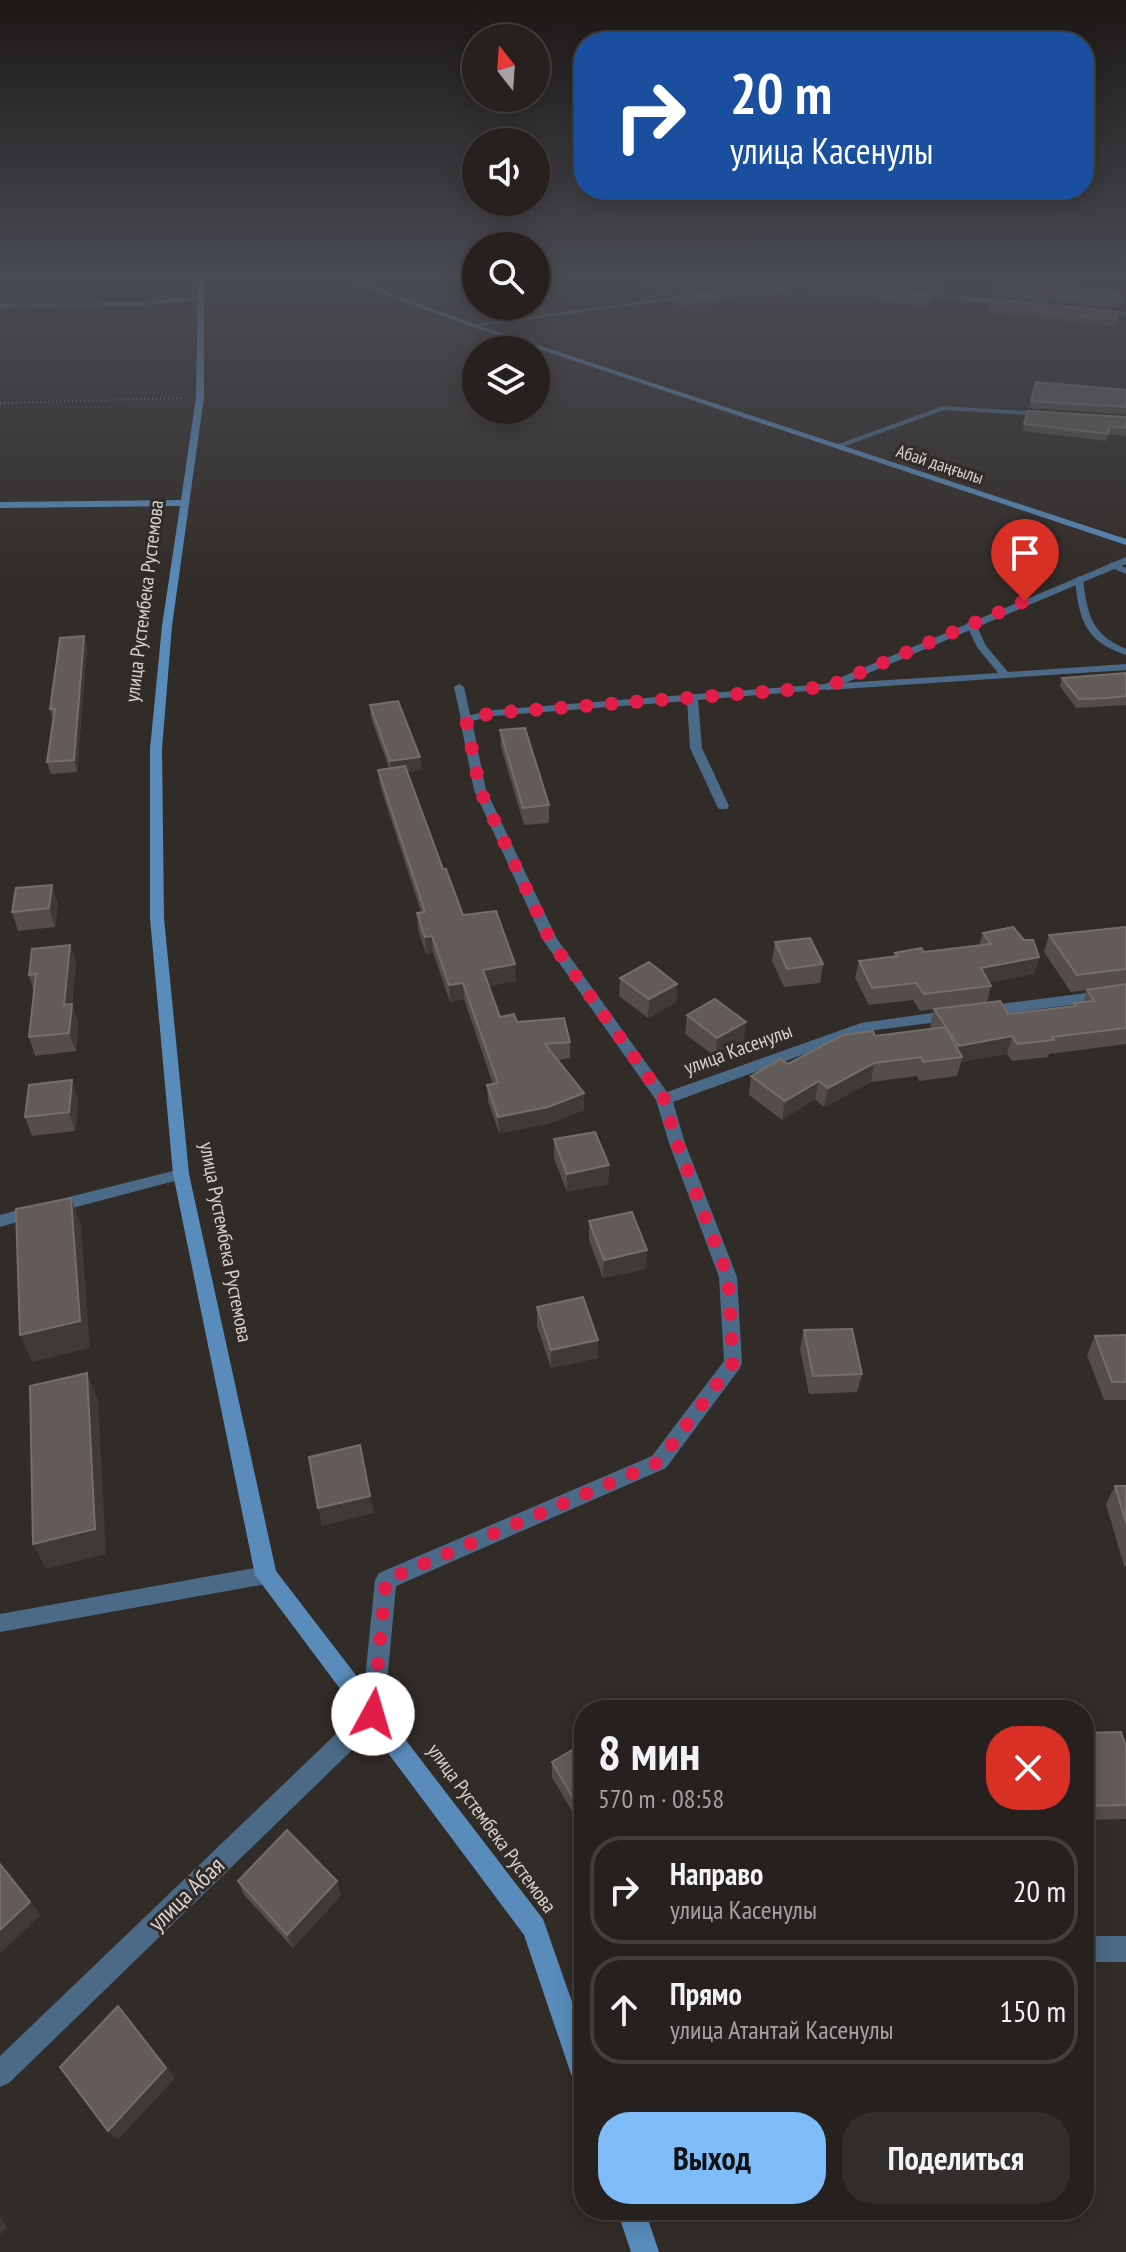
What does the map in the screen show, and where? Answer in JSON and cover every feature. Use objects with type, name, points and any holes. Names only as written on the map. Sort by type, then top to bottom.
[{"type":"street","name":"улица Рустембека Рустемова","points":[[201,380],[183,503],[181,547],[167,626],[156,749],[157,918],[181,1174],[266,1575],[534,1928],[574,2045]]},
{"type":"street","name":"Абай даңғылы","points":[[638,380],[1126,542]]},
{"type":"street","points":[[0,505],[183,503]]},
{"type":"street","points":[[373,1714],[386,1580],[659,1462],[733,1363],[728,1277],[677,1143],[664,1099],[550,940],[480,790],[466,719],[493,713],[827,687],[1126,560]]},
{"type":"street","points":[[692,697],[696,748],[723,806]]},
{"type":"street","name":"улица Касенулы","points":[[664,1099],[866,1026],[1126,993]]},
{"type":"street","name":"улица Абая","points":[[0,2074],[373,1714]]},
{"type":"street","points":[[1094,1949],[1126,1949]]},
{"type":"street","points":[[634,2220],[645,2252]]},
{"type":"lane","points":[[837,446],[943,408],[1050,414]]},
{"type":"lane","points":[[1112,565],[1126,571]]},
{"type":"lane","points":[[1079,579],[1085,624],[1105,644],[1126,652]]},
{"type":"lane","points":[[971,624],[982,647],[1005,675]]},
{"type":"lane","points":[[883,661],[886,673],[907,681]]},
{"type":"lane","points":[[827,687],[1126,667]]},
{"type":"lane","points":[[459,687],[466,719]]},
{"type":"lane","points":[[0,1221],[181,1174]]},
{"type":"lane","points":[[0,1623],[266,1575]]},
{"type":"path","points":[[0,403],[200,397]]},
{"type":"building","points":[[1036,382],[1126,390],[1126,407],[1031,401]]},
{"type":"building","points":[[1028,411],[1126,417],[1126,428],[1109,426],[1108,434],[1024,424]]},
{"type":"building","points":[[84,636],[74,760],[47,762],[55,709],[50,709],[60,638]]},
{"type":"building","points":[[1126,673],[1126,696],[1107,698],[1079,699],[1062,678]]},
{"type":"building","points":[[398,701],[420,757],[390,761],[370,705]]},
{"type":"building","points":[[525,728],[549,805],[523,808],[500,730]]},
{"type":"building","points":[[405,766],[463,915],[496,911],[515,964],[483,970],[500,1017],[514,1014],[517,1022],[564,1018],[570,1042],[545,1044],[584,1093],[548,1107],[498,1117],[487,1085],[498,1083],[463,983],[449,985],[432,936],[425,937],[417,913],[425,912],[378,770]]},
{"type":"building","points":[[52,885],[49,908],[12,912],[16,888]]},
{"type":"building","points":[[1013,927],[1024,940],[1033,940],[1039,957],[981,968],[991,986],[924,994],[916,983],[872,988],[859,961],[898,956],[895,953],[921,948],[924,952],[991,944],[983,933]]},
{"type":"building","points":[[1126,927],[1126,969],[1077,975],[1049,935]]},
{"type":"building","points":[[810,938],[823,964],[787,969],[775,942]]},
{"type":"building","points":[[70,945],[64,1005],[72,1004],[69,1033],[29,1037],[36,974],[29,975],[32,949]]},
{"type":"building","points":[[649,962],[677,984],[649,999],[620,978]]},
{"type":"building","points":[[1126,984],[1126,1028],[1052,1037],[1054,1040],[1017,1044],[1012,1036],[959,1046],[934,1009],[1000,1001],[1008,1014],[1076,1006],[1074,1003],[1094,1001],[1087,990]]},
{"type":"building","points":[[715,999],[746,1022],[717,1038],[687,1015]]},
{"type":"building","points":[[945,1027],[962,1057],[923,1062],[921,1057],[874,1063],[828,1088],[819,1081],[785,1101],[751,1076],[781,1059],[788,1064],[843,1035],[873,1031],[875,1036]]},
{"type":"building","points":[[72,1080],[69,1112],[25,1117],[29,1085]]},
{"type":"building","points":[[595,1132],[609,1165],[567,1174],[554,1139]]},
{"type":"building","points":[[71,1198],[80,1321],[20,1335],[16,1209]]},
{"type":"building","points":[[632,1212],[647,1250],[604,1260],[589,1221]]},
{"type":"building","points":[[583,1297],[598,1340],[551,1350],[537,1307]]},
{"type":"building","points":[[852,1329],[862,1374],[813,1376],[804,1330]]},
{"type":"building","points":[[1126,1335],[1126,1382],[1112,1382],[1095,1336]]},
{"type":"building","points":[[87,1373],[95,1529],[33,1544],[30,1386]]},
{"type":"building","points":[[360,1445],[370,1496],[318,1508],[309,1457]]},
{"type":"building","points":[[1115,1486],[1126,1486],[1126,1523]]},
{"type":"building","points":[[1121,1732],[1126,1747],[1126,1805],[1094,1806],[1094,1733]]},
{"type":"building","points":[[574,1749],[574,1800],[552,1762]]},
{"type":"building","points":[[287,1830],[337,1881],[287,1935],[238,1881]]},
{"type":"building","points":[[0,1864],[30,1902],[0,1930]]},
{"type":"building","points":[[118,2006],[166,2068],[108,2131],[60,2067]]},
{"type":"route","points":[[373,1714],[386,1580],[659,1462],[733,1363],[728,1277],[677,1143],[664,1099],[550,940],[480,790],[466,719],[493,713],[827,687],[1025,601]]}]
